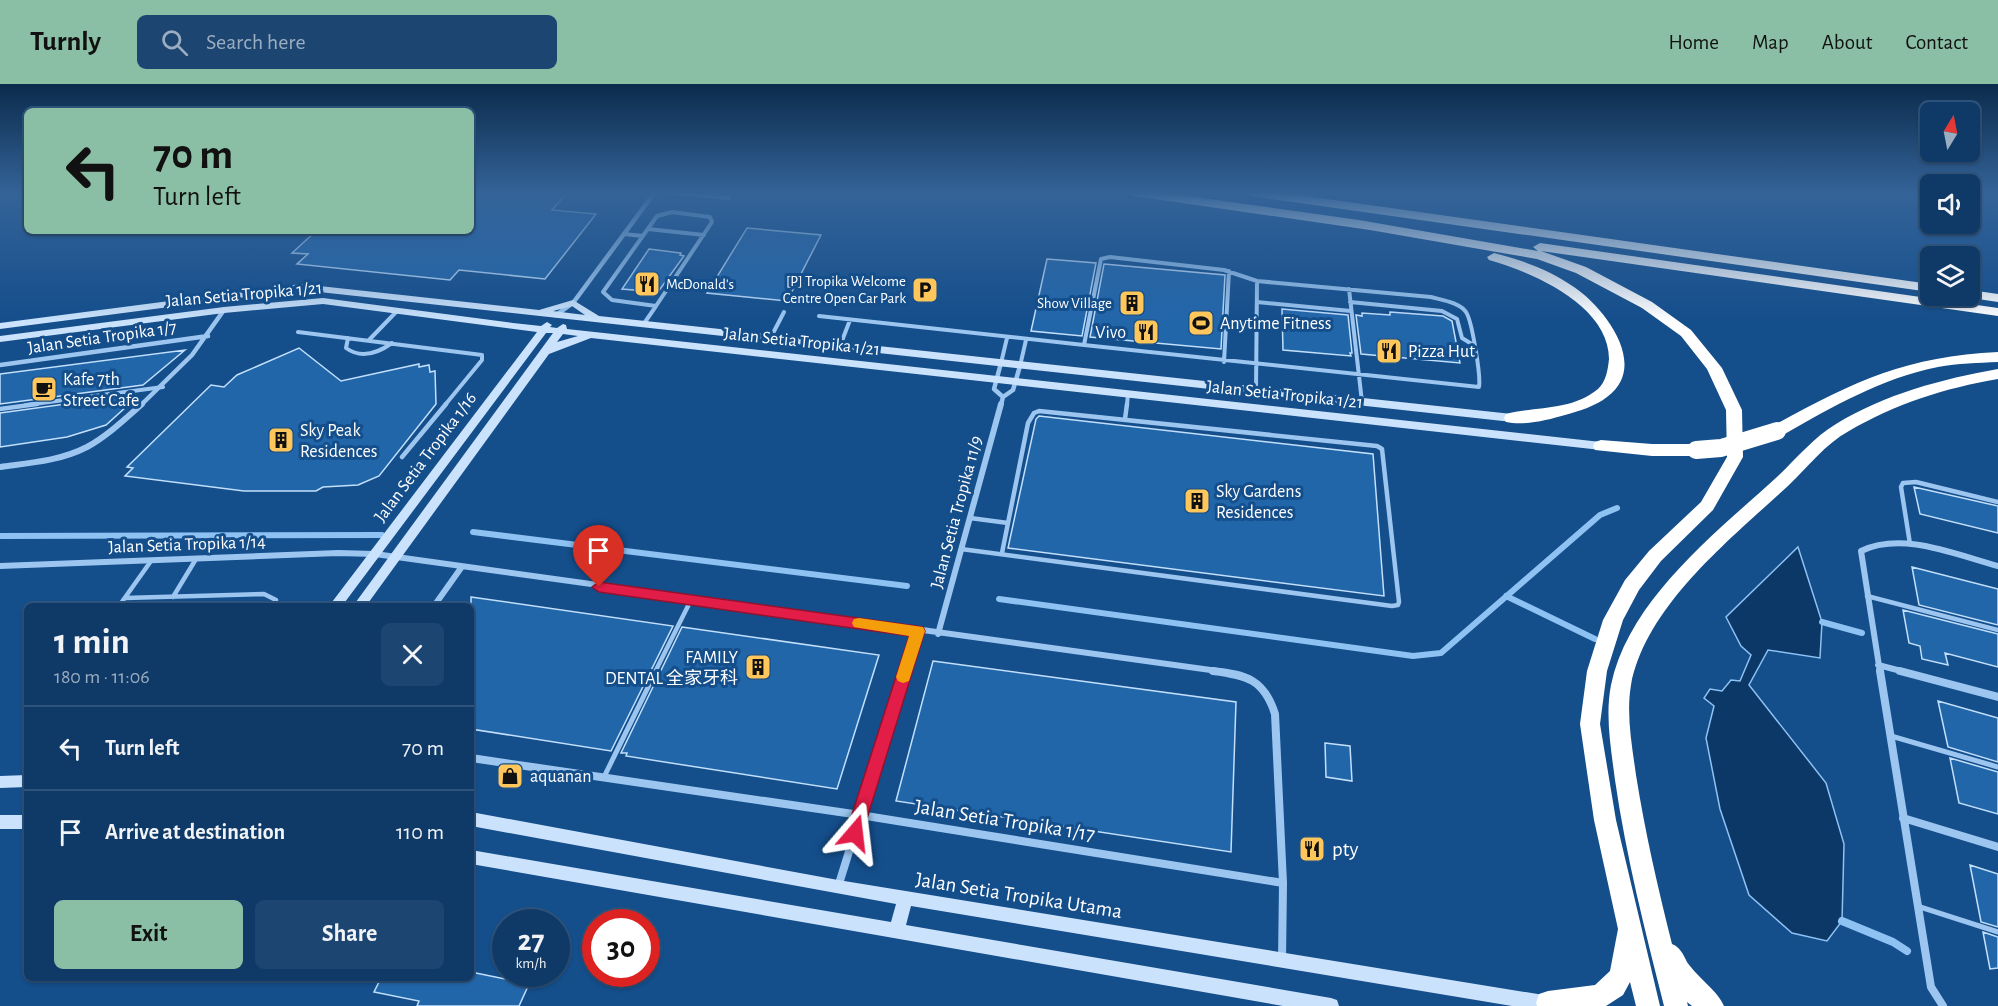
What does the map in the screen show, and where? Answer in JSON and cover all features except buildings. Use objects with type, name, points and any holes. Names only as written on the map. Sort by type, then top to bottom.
[{"type":"highway","points":[[1372,235],[1508,260],[1544,275],[1569,290],[1598,315],[1614,339],[1617,368],[1604,392],[1572,409],[1546,416],[1512,418]]},
{"type":"highway","points":[[1423,235],[1540,255],[1581,270],[1647,304],[1686,333],[1714,368],[1734,411],[1735,457],[1707,506],[1655,556],[1632,585],[1613,620],[1597,671],[1590,724],[1605,820],[1648,1006]]},
{"type":"highway","points":[[1446,235],[1603,255],[1998,312]]},
{"type":"highway","points":[[1555,235],[1920,287]]},
{"type":"highway","points":[[1980,295],[1998,298]]},
{"type":"highway","points":[[1601,446],[1652,450],[1721,448],[1777,431],[1833,399],[1882,378],[1941,362],[1998,357]]},
{"type":"highway","points":[[1676,1006],[1632,822],[1618,724],[1621,683],[1631,649],[1655,610],[1682,578],[1838,430],[1880,408],[1928,389],[1998,374]]},
{"type":"highway","points":[[1555,1005],[1593,999],[1610,992],[1620,977],[1630,923]]},
{"type":"highway","points":[[1657,932],[1684,981],[1702,1000],[1712,1006]]},
{"type":"street","points":[[556,315],[573,303],[623,235]]},
{"type":"street","name":"Jalan Setia Tropika 1/21","points":[[0,326],[301,287],[1512,418]]},
{"type":"street","name":"Jalan Setia Tropika 1/21","points":[[0,339],[307,300],[513,326],[1601,446]]},
{"type":"street","points":[[571,317],[573,303]]},
{"type":"street","points":[[530,313],[573,303],[588,314],[604,320]]},
{"type":"street","points":[[0,467],[57,458],[83,449],[116,426],[163,387],[209,336],[224,310]]},
{"type":"street","name":"Jalan Setia Tropika 1/16","points":[[336,603],[525,352],[556,315]]},
{"type":"street","name":"Jalan Setia Tropika 1/16","points":[[361,603],[541,354],[571,317]]},
{"type":"street","points":[[513,326],[527,338],[525,352]]},
{"type":"street","points":[[541,354],[558,345],[596,335]]},
{"type":"street","name":"Jalan Setia Tropika 1/7","points":[[0,365],[209,336]]},
{"type":"street","points":[[1000,363],[994,389],[1003,397],[1013,390],[1020,366]]},
{"type":"street","name":"Jalan Setia Tropika 11/9","points":[[938,634],[1003,397]]},
{"type":"street","points":[[1943,1006],[1931,987],[1861,550],[1877,543],[1910,544],[1998,566]]},
{"type":"street","name":"Jalan Setia Tropika 1/14","points":[[0,566],[338,553],[375,554],[691,600],[1245,675],[1262,688],[1271,699],[1275,714],[1283,883],[1282,961]]},
{"type":"street","points":[[436,603],[461,568]]},
{"type":"street","points":[[838,887],[917,631]]},
{"type":"street","points":[[1878,665],[1998,697]]},
{"type":"street","name":"Jalan Setia Tropika 1/17","points":[[474,758],[860,815],[1283,883]]},
{"type":"street","points":[[0,782],[24,781]]},
{"type":"street","points":[[1903,819],[1998,847]]},
{"type":"street","name":"Jalan Setia Tropika Utama","points":[[474,820],[905,899],[1555,1005]]},
{"type":"street","points":[[0,822],[24,822]]},
{"type":"street","points":[[474,858],[1331,1006]]},
{"type":"street","points":[[897,931],[905,899]]},
{"type":"lane","points":[[634,235],[643,236],[603,292],[612,300],[657,306]]},
{"type":"lane","points":[[644,325],[704,235]]},
{"type":"lane","points":[[819,316],[1224,362],[1474,388],[1479,387],[1480,383],[1475,346],[1466,312],[1457,305],[1431,297],[1257,281],[1230,272],[1104,257],[1101,259],[1084,346]]},
{"type":"lane","points":[[1224,362],[1230,272]]},
{"type":"lane","points":[[1256,391],[1257,281]]},
{"type":"lane","points":[[1349,289],[1362,402]]},
{"type":"lane","points":[[1257,302],[1351,311]]},
{"type":"lane","points":[[1350,302],[1442,311],[1457,319],[1462,338],[1475,346]]},
{"type":"lane","points":[[369,340],[397,310]]},
{"type":"lane","points":[[770,339],[784,312]]},
{"type":"lane","points":[[840,346],[850,320]]},
{"type":"lane","points":[[298,332],[482,355],[482,360],[402,457]]},
{"type":"lane","points":[[348,338],[346,348],[355,353],[379,351],[392,343]]},
{"type":"lane","points":[[1000,363],[1007,338]]},
{"type":"lane","points":[[1020,366],[1026,340]]},
{"type":"lane","points":[[0,408],[163,387]]},
{"type":"lane","points":[[1125,418],[1128,394]]},
{"type":"lane","points":[[961,549],[1398,605],[1399,602],[1381,448],[1125,418],[1045,410],[1034,413],[1028,423],[1002,554]]},
{"type":"lane","points":[[1910,544],[1901,487],[1903,483],[1916,482],[1998,502]]},
{"type":"lane","points":[[970,518],[1008,523]]},
{"type":"lane","points":[[173,597],[196,559]]},
{"type":"lane","points":[[121,603],[151,561]]},
{"type":"lane","points":[[125,598],[264,594],[276,600],[274,603]]},
{"type":"lane","points":[[1867,596],[1998,630]]},
{"type":"lane","points":[[604,777],[691,600]]},
{"type":"lane","points":[[1891,736],[1998,766]]},
{"type":"lane","points":[[1917,906],[1998,932]]},
{"type":"water","points":[[1798,547],[1822,622],[1820,658],[1768,650],[1749,685],[1826,783],[1844,844],[1842,921],[1827,941],[1792,933],[1749,895],[1720,809],[1706,738],[1714,706],[1704,698],[1710,689],[1722,691],[1731,680],[1740,681],[1751,655],[1741,646],[1726,617]]},
{"type":"waterway","points":[[1506,596],[1600,515],[1617,508]]},
{"type":"waterway","points":[[473,532],[907,586]]},
{"type":"waterway","points":[[0,536],[382,535]]},
{"type":"waterway","points":[[999,599],[1413,656],[1441,653],[1506,596]]},
{"type":"waterway","points":[[1506,596],[1595,639]]},
{"type":"waterway","points":[[1822,622],[1862,633]]},
{"type":"waterway","points":[[1842,921],[1893,942],[1907,951]]},
{"type":"slow traffic","points":[[859,623],[917,631],[903,677]]},
{"type":"place","name":"McDonald's","points":[[647,284]]},
{"type":"place","name":"[P] Tropika Welcome Centre Open Car Park","points":[[925,290]]},
{"type":"place","name":"Show Village","points":[[1132,303]]},
{"type":"place","name":"Anytime Fitness","points":[[1201,323]]},
{"type":"place","name":"Vivo","points":[[1146,332]]},
{"type":"place","name":"Pizza Hut","points":[[1389,351]]},
{"type":"place","name":"Kafe 7th Street Cafe","points":[[44,389]]},
{"type":"place","name":"Sky Peak Residences","points":[[281,440]]},
{"type":"place","name":"Sky Gardens Residences","points":[[1197,501]]},
{"type":"place","name":"FAMILY DENTAL 全家牙科","points":[[758,667]]},
{"type":"place","name":"aquanan","points":[[510,776]]},
{"type":"place","name":"pty","points":[[1312,849]]},
{"type":"route","points":[[599,587],[917,631],[855,833]]}]
